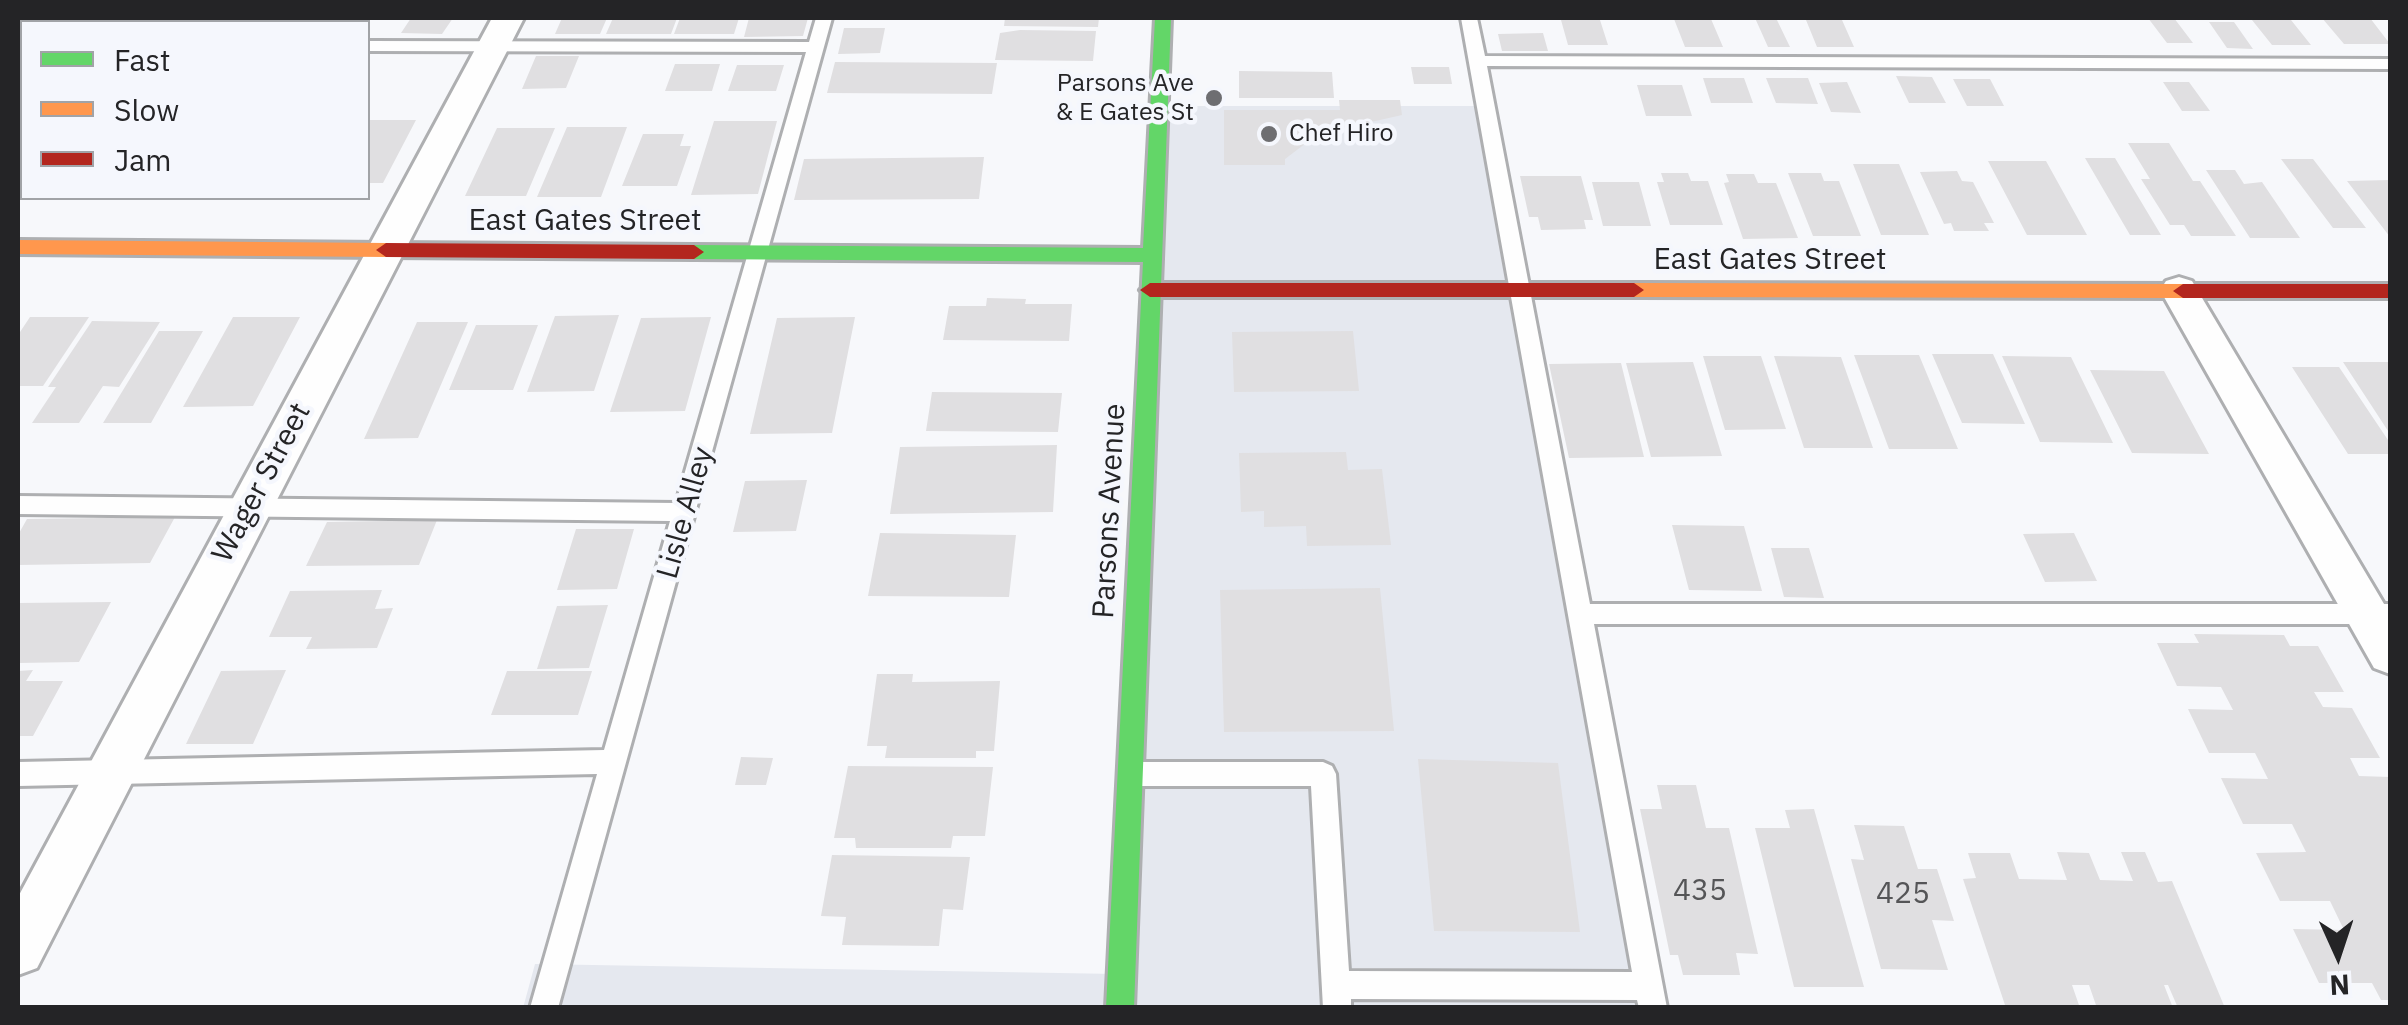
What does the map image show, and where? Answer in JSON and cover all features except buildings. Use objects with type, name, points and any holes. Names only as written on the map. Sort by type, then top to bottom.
[{"type":"street","name":"Parsons Avenue","points":[[1120,1008],[1164,18]]},
{"type":"street","name":"Wager Street","points":[[18,949],[500,32]]},
{"type":"street","name":"East Gates Street","points":[[18,247],[1152,255]]},
{"type":"street","name":"East Gates Street","points":[[1150,290],[2390,290]]},
{"type":"street","points":[[2179,290],[2379,614],[2390,654]]},
{"type":"lane","name":"Lisle Alley","points":[[544,1008],[761,252],[824,18]]},
{"type":"lane","points":[[1128,774],[1323,774],[1336,996],[1651,997],[1469,18]]},
{"type":"lane","points":[[370,46],[500,32],[816,47]]},
{"type":"lane","points":[[1475,61],[2390,64]]},
{"type":"lane","points":[[18,505],[686,512]]},
{"type":"lane","points":[[1578,614],[2379,614]]},
{"type":"lane","points":[[18,774],[614,762]]},
{"type":"shaded area","points":[[1159,106],[1486,106],[1647,1007],[523,1008],[535,964],[1117,974]]},
{"type":"traffic: fast","points":[[1120,1008],[1163,18]]},
{"type":"traffic: fast","points":[[694,252],[1152,255]]},
{"type":"traffic: slow","points":[[18,247],[386,250]]},
{"type":"traffic: slow","points":[[1634,290],[2183,291]]},
{"type":"traffic: jam","points":[[386,250],[694,252]]},
{"type":"traffic: jam","points":[[1150,290],[1634,290]]},
{"type":"traffic: jam","points":[[2183,291],[2390,291]]},
{"type":"place","name":"Parsons Ave & E Gates St","points":[[1214,98]]},
{"type":"place","name":"Chef Hiro","points":[[1269,134]]}]
